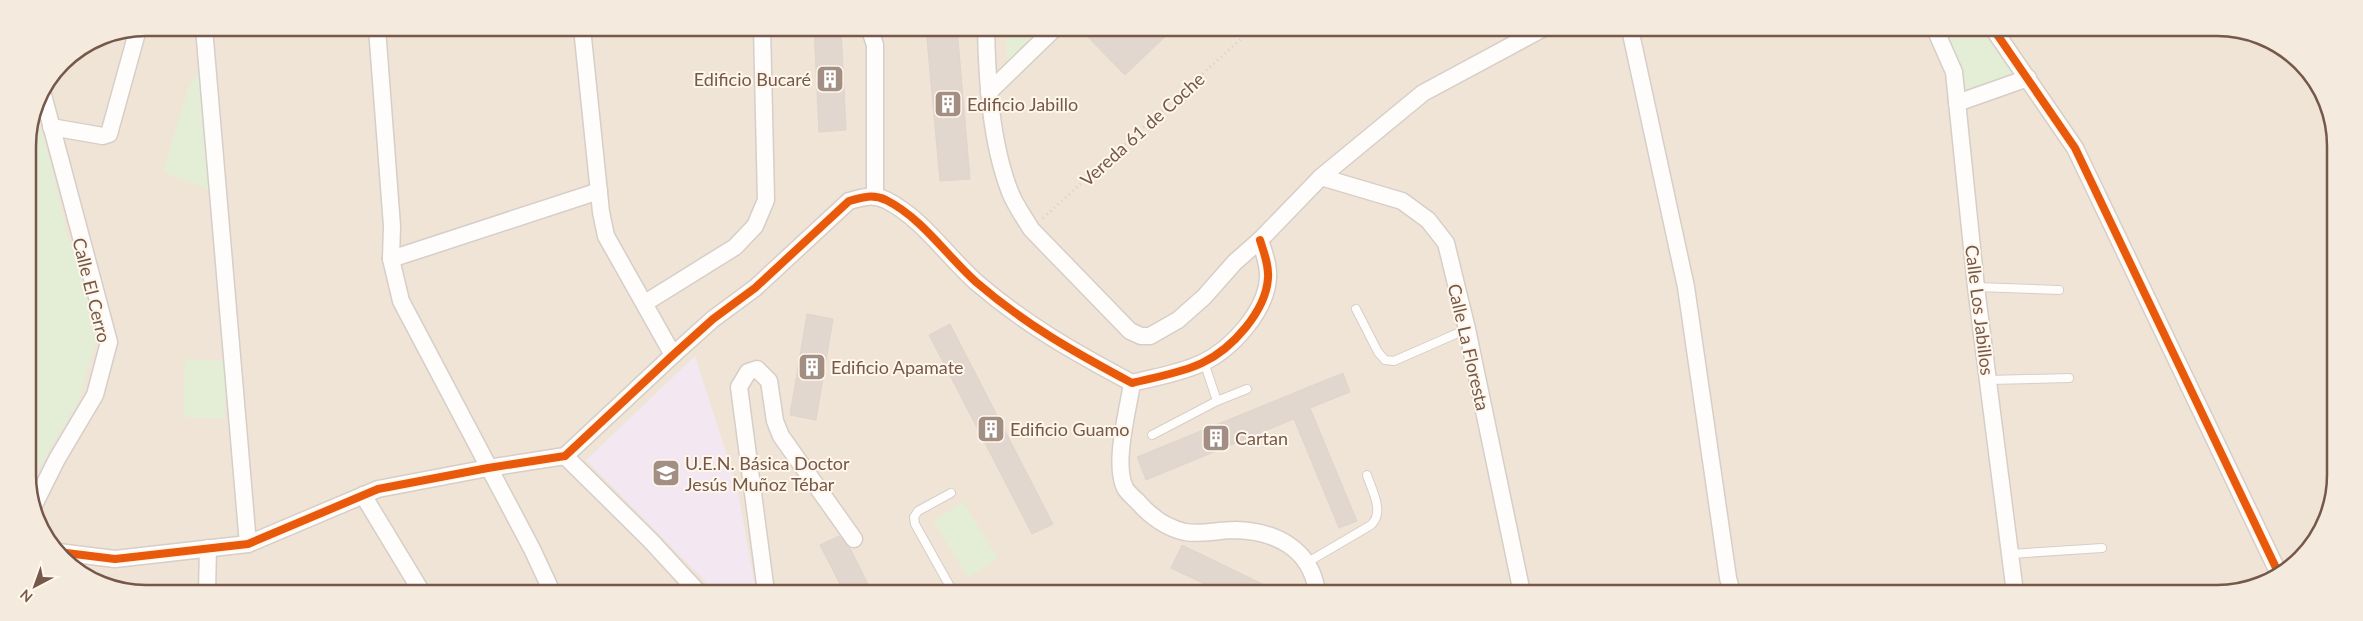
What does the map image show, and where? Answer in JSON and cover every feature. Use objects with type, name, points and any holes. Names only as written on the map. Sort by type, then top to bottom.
[{"type":"street","points":[[205,36],[248,544]]},
{"type":"street","points":[[378,36],[392,226],[391,259],[401,301],[532,549],[549,585]]},
{"type":"street","points":[[583,36],[599,190],[606,236],[673,355]]},
{"type":"street","points":[[645,303],[735,247],[755,226],[766,200],[762,36]]},
{"type":"street","points":[[872,36],[875,45],[875,196]]},
{"type":"street","points":[[986,36],[989,92],[1003,172],[1011,194],[1032,229],[1130,331],[1150,336],[1163,330],[1191,310],[1235,262],[1260,240],[1322,177],[1423,93],[1529,36]]},
{"type":"street","points":[[989,92],[1046,36]]},
{"type":"street","points":[[1632,36],[1686,287],[1730,585]]},
{"type":"street","name":"Calle Los Jabillos","points":[[1938,36],[1954,72],[1976,287],[2014,585]]},
{"type":"street","points":[[1998,36],[2075,148],[2276,567]]},
{"type":"street","points":[[51,127],[103,136],[108,134],[136,37]]},
{"type":"street","points":[[1957,103],[2028,78]]},
{"type":"street","name":"Calle El Cerro","points":[[38,497],[57,459],[95,395],[109,342],[45,104]]},
{"type":"street","name":"Calle La Floresta","points":[[1322,177],[1402,201],[1428,220],[1446,243],[1467,329],[1521,585]]},
{"type":"street","points":[[391,259],[599,190]]},
{"type":"street","points":[[68,553],[115,559],[248,544],[378,489],[488,468],[566,456],[673,355],[713,320],[755,288],[849,201],[875,196],[887,201],[912,217],[974,280],[1014,314],[1060,344],[1132,383],[1183,371],[1204,362],[1239,334],[1255,316],[1268,279],[1268,265],[1260,240]]},
{"type":"street","points":[[765,585],[739,387],[748,372],[756,369],[769,381],[776,421],[781,436],[854,539]]},
{"type":"street","points":[[1132,383],[1120,447],[1125,488],[1143,508],[1164,525],[1184,532],[1235,530],[1258,533],[1277,539],[1296,549],[1308,562],[1316,585]]},
{"type":"street","points":[[566,456],[651,541],[692,585]]},
{"type":"street","points":[[363,495],[417,585]]},
{"type":"street","points":[[207,585],[208,548]]},
{"type":"lane","points":[[1976,287],[2059,290]]},
{"type":"lane","points":[[1356,309],[1378,352],[1385,360],[1394,361],[1467,329]]},
{"type":"lane","points":[[1204,362],[1217,401]]},
{"type":"lane","points":[[1989,380],[2069,378]]},
{"type":"lane","points":[[1152,434],[1217,401],[1247,389]]},
{"type":"lane","points":[[1308,562],[1378,519],[1379,512],[1367,475]]},
{"type":"lane","points":[[949,585],[915,524],[914,517],[918,511],[951,493]]},
{"type":"lane","points":[[2011,554],[2102,548]]},
{"type":"shaded area","points":[[2217,36],[2238,38],[2272,51],[2295,68],[2315,97],[2325,125],[2327,146],[2327,475],[2325,496],[2312,530],[2295,553],[2266,573],[2245,581],[2224,585],[146,585],[125,583],[97,573],[68,553],[51,530],[38,496],[36,482],[36,139],[42,111],[48,97],[63,74],[74,63],[91,51],[111,42],[132,37]]},
{"type":"shaded area","name":"U.E.N. Básica Doctor Jesús Muñoz Tébar","points":[[695,356],[737,487],[755,585],[709,585],[586,460]]},
{"type":"green space","points":[[1006,36],[1035,36],[1007,65]]},
{"type":"green space","points":[[1941,36],[1994,36],[2023,77],[1960,99]]},
{"type":"green space","points":[[205,62],[217,192],[163,172],[188,88]]},
{"type":"green space","points":[[39,121],[67,234],[83,278],[97,337],[79,401],[39,468],[36,466],[36,139]]},
{"type":"green space","points":[[185,359],[227,361],[225,419],[183,417]]},
{"type":"green space","points":[[963,502],[998,559],[968,577],[933,521]]},
{"type":"building","name":"Edificio Bucaré","points":[[814,36],[841,36],[846,130],[819,132]]},
{"type":"building","name":"Edificio Jabillo","points":[[927,36],[958,36],[970,179],[940,181]]},
{"type":"building","points":[[1087,36],[1166,36],[1125,75]]},
{"type":"building","name":"Edificio Apamate","points":[[807,314],[833,319],[816,420],[790,415]]},
{"type":"building","name":"Edificio Guamo","points":[[950,324],[1053,524],[1032,534],[929,335]]},
{"type":"building","name":"Cartan","points":[[1343,373],[1350,392],[1310,408],[1357,521],[1339,528],[1294,419],[1146,480],[1137,457]]},
{"type":"building","points":[[839,536],[850,548],[868,585],[840,585],[820,545]]},
{"type":"building","points":[[1182,545],[1265,585],[1206,585],[1171,568]]},
{"type":"cycle path","points":[[1998,36],[2075,148],[2276,567]]},
{"type":"cycle path","points":[[68,553],[115,559],[248,544],[378,489],[488,468],[565,456],[713,319],[755,288],[849,201],[859,198],[877,197],[899,208],[922,227],[976,282],[1013,312],[1070,349],[1132,383],[1177,372],[1202,363],[1236,339],[1254,316],[1266,291],[1268,278],[1267,264],[1260,240]]},
{"type":"place","name":"Edificio Bucaré","points":[[830,79]]},
{"type":"place","name":"Edificio Jabillo","points":[[948,104]]},
{"type":"place","name":"Edificio Apamate","points":[[812,367]]},
{"type":"place","name":"Edificio Guamo","points":[[991,429]]},
{"type":"place","name":"Cartan","points":[[1216,438]]},
{"type":"place","name":"U.E.N. Básica Doctor Jesús Muñoz Tébar","points":[[666,473]]}]
